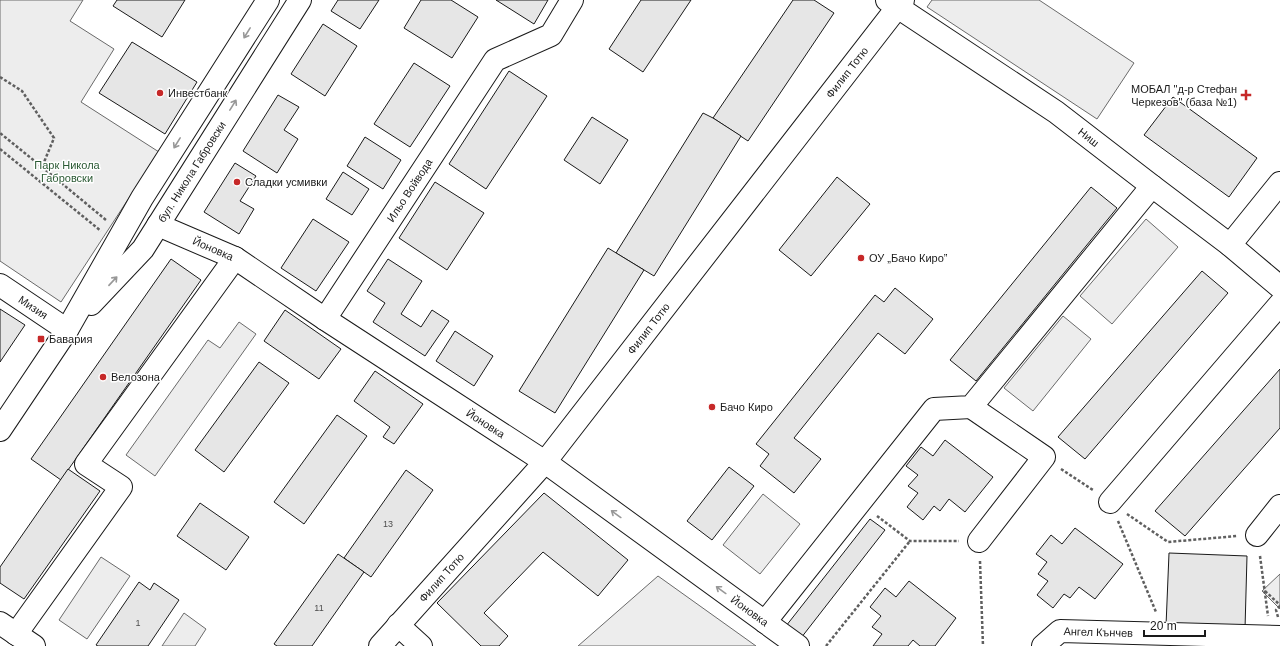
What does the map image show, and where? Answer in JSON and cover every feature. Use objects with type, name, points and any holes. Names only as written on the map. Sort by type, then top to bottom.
[{"type":"street","name":"бул. Никола Габровски","points":[[0,430],[67,330],[142,198],[268,0]]},
{"type":"street","name":"бул. Никола Габровски","points":[[67,330],[143,249],[300,0]]},
{"type":"street","name":"Ильо Войвода","points":[[325,319],[495,60],[551,35],[572,0]]},
{"type":"street","name":"Ниш","points":[[896,2],[1056,112],[1230,245],[1280,287]]},
{"type":"street","name":"Филип Тотю","points":[[380,646],[545,462],[896,2]]},
{"type":"street","points":[[1230,245],[1280,183]]},
{"type":"street","points":[[971,407],[1152,186]]},
{"type":"street","name":"Йоновка","points":[[158,225],[235,258],[325,319],[545,462],[798,646]]},
{"type":"street","points":[[17,635],[121,487],[86,464],[235,258]]},
{"type":"street","name":"Мизия","points":[[0,285],[67,330]]},
{"type":"street","points":[[1110,502],[1280,304]]},
{"type":"street","points":[[765,622],[934,409],[971,407],[1044,457],[979,541]]},
{"type":"street","points":[[1257,535],[1280,506]]},
{"type":"street","points":[[398,625],[422,646]]},
{"type":"street","name":"Ангел Кънчев","points":[[1043,646],[1060,631],[1276,636]]},
{"type":"path","points":[[0,77],[22,91],[54,138],[42,167]]},
{"type":"path","points":[[0,133],[42,167],[120,238]]},
{"type":"path","points":[[0,149],[120,238]]},
{"type":"path","points":[[1044,457],[1168,542],[1257,535],[1265,591],[1276,636]]},
{"type":"path","points":[[1110,502],[1165,634]]},
{"type":"path","points":[[860,503],[910,541],[979,541],[983,646]]},
{"type":"path","points":[[826,646],[910,541]]},
{"type":"path","points":[[1265,591],[1280,605]]},
{"type":"shaded area","name":"Парк Никола Габровски","points":[[0,0],[83,0],[70,21],[114,49],[81,102],[159,152],[61,302],[0,261]]},
{"type":"shaded area","points":[[932,0],[1039,0],[1134,63],[1097,119],[927,7]]},
{"type":"shaded area","points":[[1146,219],[1178,247],[1112,324],[1080,296]]},
{"type":"shaded area","points":[[1063,316],[1091,339],[1033,411],[1004,388]]},
{"type":"shaded area","points":[[239,322],[256,334],[155,476],[126,455],[208,340],[220,348]]},
{"type":"shaded area","points":[[763,494],[800,524],[760,574],[723,545]]},
{"type":"shaded area","points":[[101,557],[130,576],[87,639],[59,620]]},
{"type":"shaded area","points":[[1280,574],[1280,609],[1262,591]]},
{"type":"shaded area","points":[[658,576],[756,646],[578,646]]},
{"type":"shaded area","points":[[184,613],[206,629],[195,646],[162,646]]},
{"type":"building","points":[[117,0],[185,0],[162,37],[113,6]]},
{"type":"building","points":[[338,0],[379,0],[360,29],[331,11]]},
{"type":"building","points":[[421,0],[451,0],[478,17],[452,58],[404,28]]},
{"type":"building","points":[[496,0],[548,0],[534,24]]},
{"type":"building","points":[[641,0],[691,0],[643,72],[609,49]]},
{"type":"building","points":[[793,0],[814,0],[834,13],[748,141],[713,118]]},
{"type":"building","points":[[323,24],[357,46],[325,96],[291,74]]},
{"type":"building","points":[[132,42],[197,82],[165,134],[99,93]]},
{"type":"building","points":[[414,63],[450,86],[410,147],[374,124]]},
{"type":"building","points":[[509,71],[547,96],[486,189],[449,164]]},
{"type":"building","points":[[278,95],[299,107],[284,130],[298,139],[277,173],[243,151]]},
{"type":"building","points":[[1173,97],[1257,158],[1229,197],[1144,135]]},
{"type":"building","points":[[703,113],[741,136],[654,276],[616,253]]},
{"type":"building","points":[[592,117],[628,140],[600,184],[564,160]]},
{"type":"building","points":[[365,137],[401,160],[383,189],[347,166]]},
{"type":"building","points":[[235,163],[256,176],[240,201],[254,209],[239,234],[204,212]]},
{"type":"building","points":[[343,172],[369,189],[352,215],[326,199]]},
{"type":"building","points":[[837,177],[870,204],[811,276],[779,250]]},
{"type":"building","points":[[435,182],[484,213],[447,270],[399,238]]},
{"type":"building","points":[[1091,187],[1117,208],[976,381],[950,360]]},
{"type":"building","points":[[313,219],[349,242],[316,291],[281,268]]},
{"type":"building","points":[[608,248],[644,270],[555,413],[519,391]]},
{"type":"building","points":[[171,259],[201,280],[61,480],[31,459]]},
{"type":"building","points":[[388,259],[422,281],[401,314],[421,327],[432,310],[449,321],[425,356],[373,322],[385,303],[367,291]]},
{"type":"building","points":[[1202,271],[1228,293],[1085,459],[1058,437]]},
{"type":"building","points":[[895,288],[933,319],[905,354],[878,333],[794,438],[821,459],[794,493],[760,466],[769,454],[756,444],[875,295],[884,302]]},
{"type":"building","points":[[0,309],[25,325],[0,362]]},
{"type":"building","points":[[285,310],[341,349],[319,379],[264,341]]},
{"type":"building","points":[[455,331],[493,356],[474,386],[436,361]]},
{"type":"building","points":[[259,362],[289,383],[224,472],[195,450]]},
{"type":"building","points":[[1280,369],[1280,428],[1185,536],[1155,511]]},
{"type":"building","points":[[375,371],[423,404],[394,444],[383,437],[390,427],[354,401]]},
{"type":"building","points":[[337,415],[367,436],[304,524],[274,502]]},
{"type":"building","points":[[945,440],[993,477],[965,512],[949,499],[940,511],[934,506],[923,520],[907,507],[918,493],[908,486],[918,475],[906,466],[921,447],[933,456]]},
{"type":"building","points":[[729,467],[754,486],[712,540],[687,521]]},
{"type":"building","points":[[68,469],[100,491],[24,599],[0,583],[0,567]]},
{"type":"building","points":[[406,470],[433,490],[371,577],[344,558]]},
{"type":"building","points":[[544,493],[628,560],[598,596],[543,552],[484,613],[508,636],[499,646],[481,646],[437,603]]},
{"type":"building","points":[[200,503],[249,537],[226,570],[177,536]]},
{"type":"building","points":[[870,519],[885,530],[801,638],[786,626]]},
{"type":"building","points":[[1075,528],[1123,564],[1095,599],[1079,587],[1070,598],[1064,594],[1053,608],[1037,595],[1048,581],[1038,574],[1047,562],[1036,554],[1051,535],[1062,544]]},
{"type":"building","points":[[1169,553],[1247,556],[1245,629],[1166,626]]},
{"type":"building","points":[[338,554],[364,572],[312,646],[277,646],[274,644]]},
{"type":"building","points":[[909,581],[956,618],[935,646],[920,646],[913,640],[908,646],[873,646],[882,634],[872,627],[881,616],[870,607],[885,588],[896,597]]},
{"type":"building","points":[[139,582],[150,590],[154,583],[179,600],[148,646],[96,645]]},
{"type":"place","name":"Инвестбанк","points":[[160,93]]},
{"type":"place","name":"МОБАЛ \"д-р Стефан Черкезов\" (база №1)","points":[[1246,95]]},
{"type":"place","name":"Сладки усмивки","points":[[237,182]]},
{"type":"place","name":"ОУ „Бачо Киро”","points":[[861,258]]},
{"type":"place","name":"Бавария","points":[[41,339]]},
{"type":"place","name":"Велозона","points":[[103,377]]},
{"type":"place","name":"Бачо Киро","points":[[712,407]]}]
